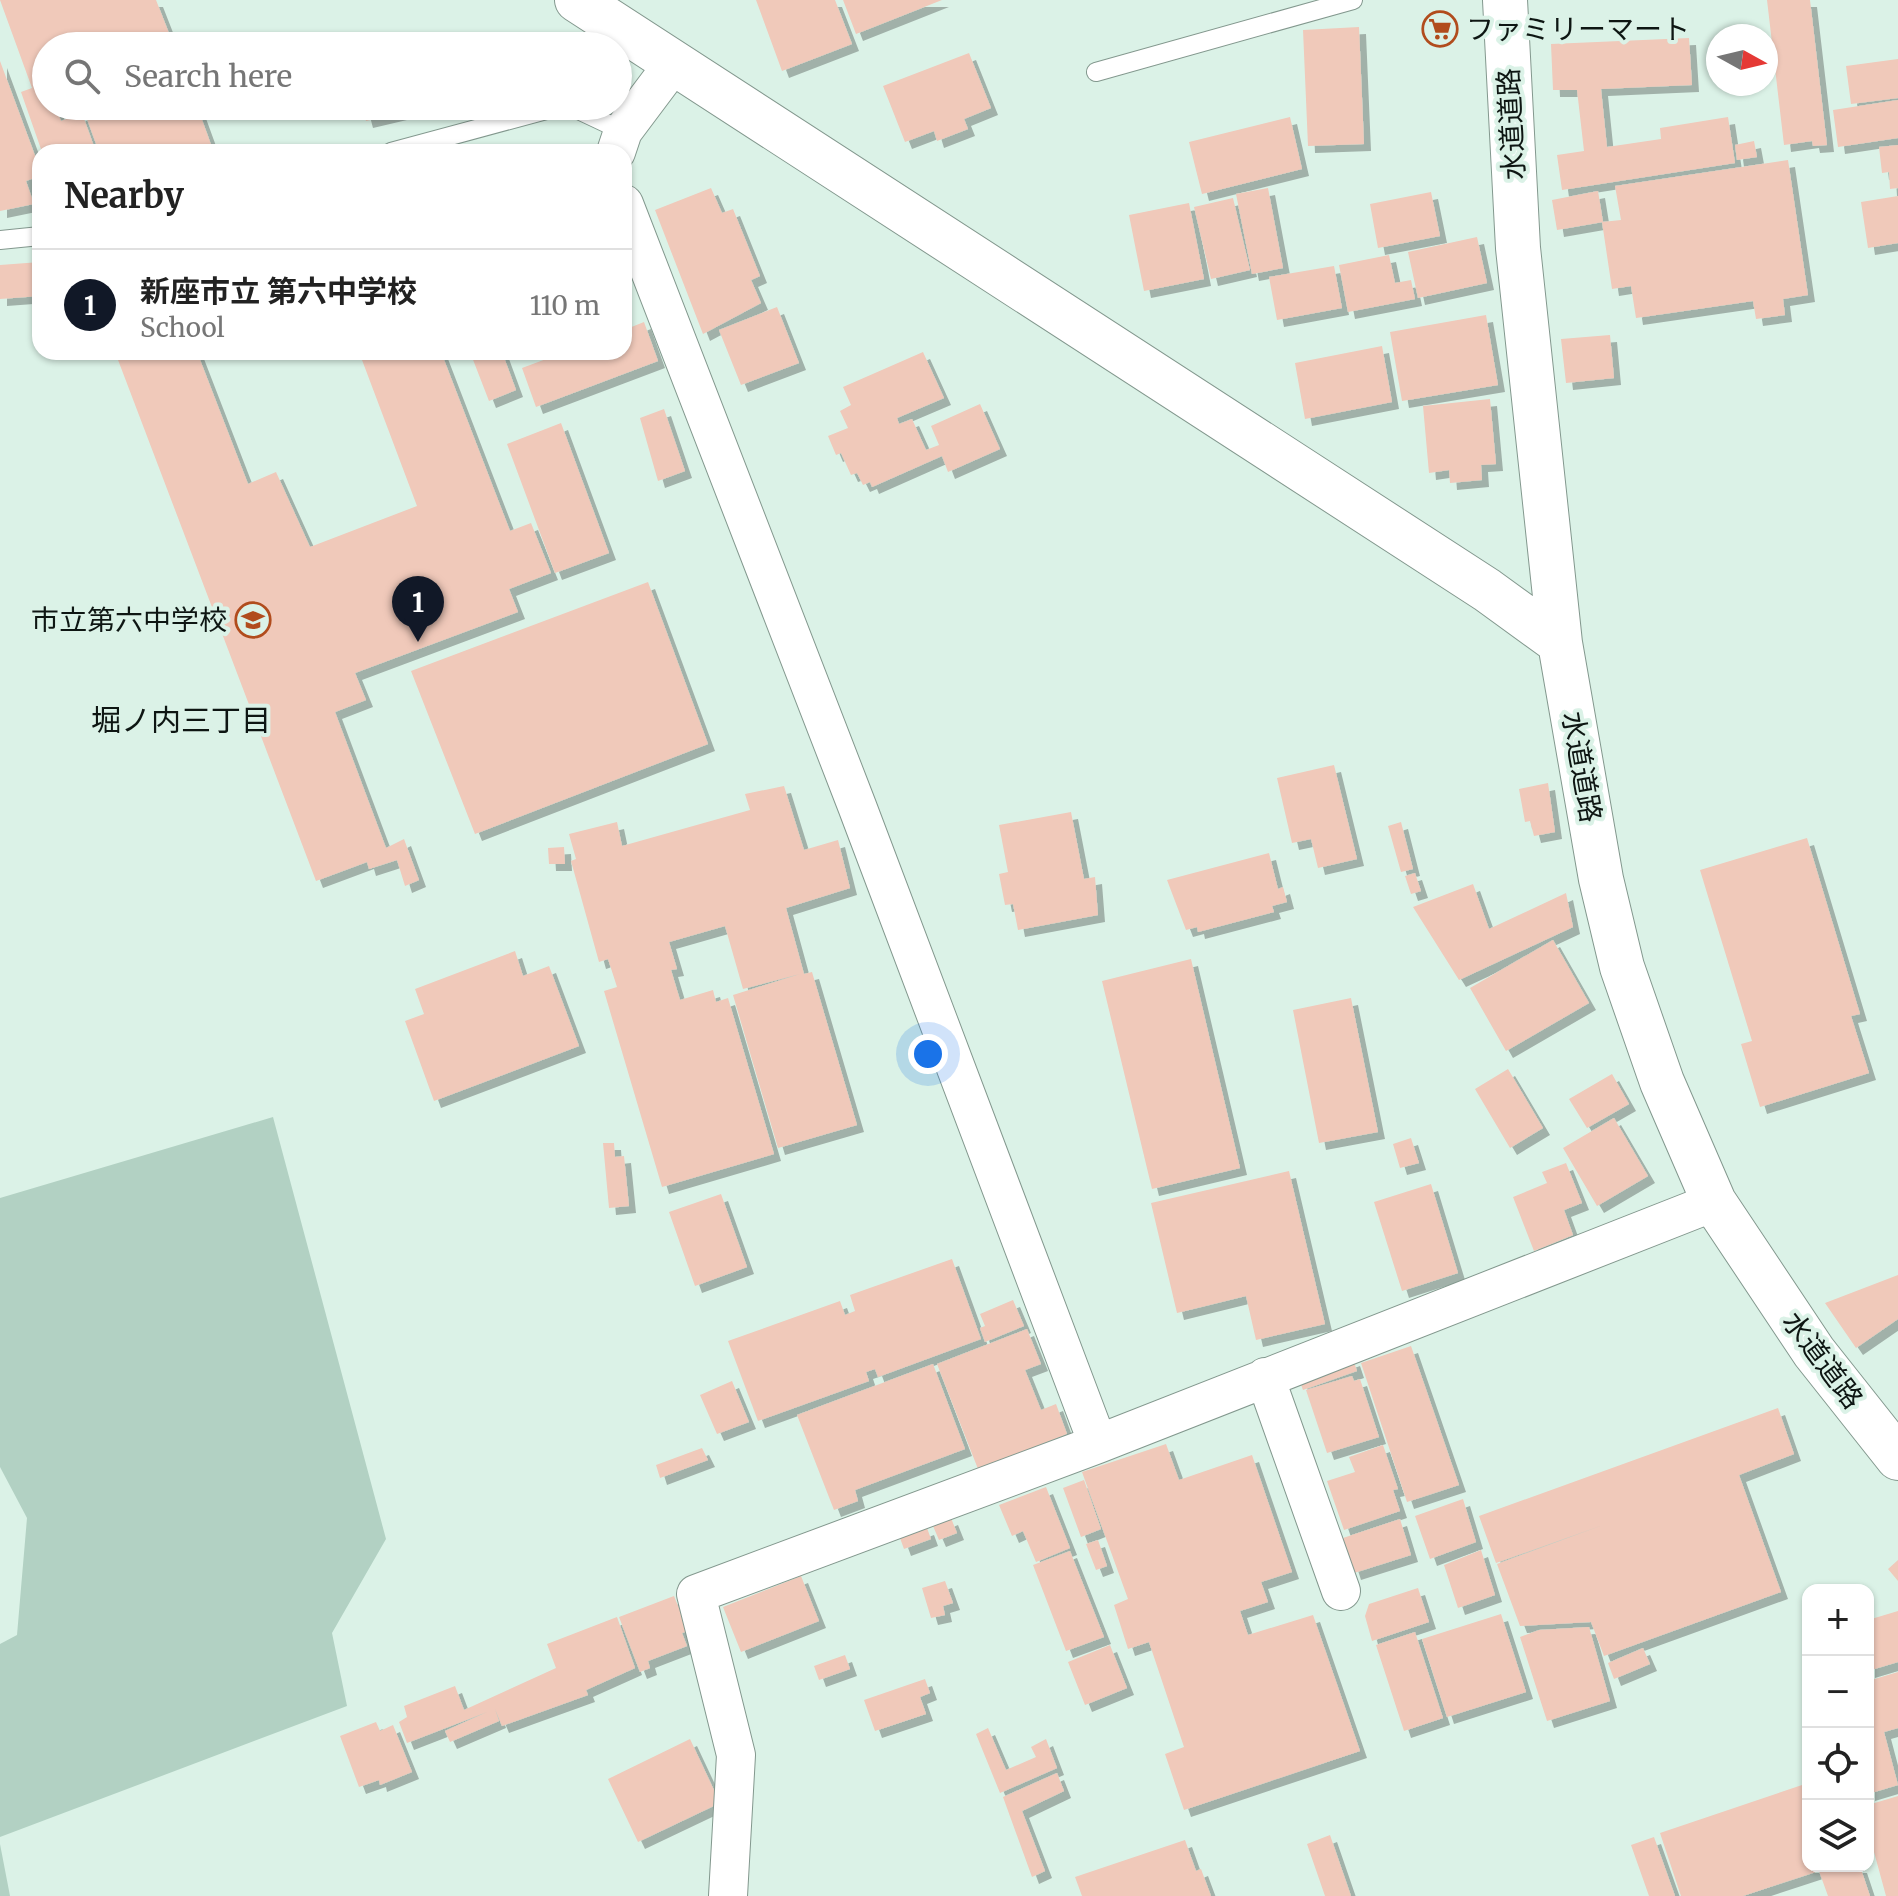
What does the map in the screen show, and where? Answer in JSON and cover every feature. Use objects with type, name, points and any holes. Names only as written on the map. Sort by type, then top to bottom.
[{"type":"street","points":[[577,0],[626,32]]},
{"type":"street","name":"水道道路","points":[[1505,0],[1518,248],[1560,643],[1601,879],[1622,967],[1662,1082],[1714,1202],[1814,1352],[1898,1458]]},
{"type":"street","points":[[632,36],[1487,590],[1560,643]]},
{"type":"street","points":[[620,141],[674,63]]},
{"type":"street","points":[[632,225],[857,806],[1098,1444]]},
{"type":"street","points":[[728,1896],[736,1755],[696,1594],[1098,1444],[1714,1202]]},
{"type":"street","points":[[1265,1377],[1341,1591]]},
{"type":"lane","points":[[1096,72],[1353,0]]},
{"type":"lane","points":[[421,144],[509,120]]},
{"type":"lane","points":[[590,120],[620,141]]},
{"type":"lane","points":[[0,240],[32,237]]},
{"type":"green space","points":[[273,1117],[386,1539],[332,1633],[347,1706],[0,1837],[0,1644],[17,1635],[27,1518],[0,1467],[0,1198]]},
{"type":"green space","points":[[0,1844],[10,1896],[0,1896]]},
{"type":"building","points":[[0,0],[156,0],[169,32],[32,32],[32,88]]},
{"type":"building","points":[[756,0],[835,0],[852,44],[782,71]]},
{"type":"building","points":[[843,0],[942,0],[856,34]]},
{"type":"building","points":[[1767,0],[1810,0],[1827,145],[1813,146],[1812,141],[1784,145],[1778,94],[1778,24],[1770,24]]},
{"type":"building","points":[[1359,27],[1364,144],[1308,146],[1303,30]]},
{"type":"building","points":[[1689,38],[1692,85],[1601,89],[1607,147],[1661,139],[1660,128],[1728,117],[1735,163],[1562,190],[1557,155],[1584,151],[1577,90],[1553,90],[1551,44]]},
{"type":"building","points":[[969,53],[991,108],[964,119],[968,129],[937,141],[934,131],[905,142],[883,86]]},
{"type":"building","points":[[1898,59],[1898,98],[1851,104],[1846,66]]},
{"type":"building","points":[[0,61],[32,147],[32,179],[26,181],[32,204],[0,211]]},
{"type":"building","points":[[32,88],[32,120],[85,120],[93,144],[39,144],[21,92]]},
{"type":"building","points":[[1898,100],[1898,138],[1838,147],[1833,110]]},
{"type":"building","points":[[1290,117],[1302,169],[1202,194],[1189,142]]},
{"type":"building","points":[[87,120],[202,120],[211,144],[96,144]]},
{"type":"building","points":[[1754,141],[1757,157],[1737,160],[1735,145]]},
{"type":"building","points":[[1898,145],[1898,188],[1890,189],[1889,172],[1882,173],[1879,147]]},
{"type":"building","points":[[1788,160],[1808,295],[1783,299],[1785,315],[1756,319],[1753,301],[1636,318],[1631,286],[1612,289],[1602,222],[1621,220],[1615,186]]},
{"type":"building","points":[[711,188],[722,213],[733,209],[760,276],[751,280],[761,303],[703,334],[655,210]]},
{"type":"building","points":[[1268,188],[1283,268],[1252,274],[1236,194]]},
{"type":"building","points":[[1598,191],[1603,222],[1557,230],[1552,200]]},
{"type":"building","points":[[1431,192],[1440,236],[1378,248],[1370,204]]},
{"type":"building","points":[[1898,196],[1898,243],[1868,248],[1861,202]]},
{"type":"building","points":[[1233,198],[1250,270],[1211,279],[1194,207]]},
{"type":"building","points":[[1189,203],[1204,279],[1144,291],[1129,215]]},
{"type":"building","points":[[1477,237],[1487,283],[1418,298],[1408,252]]},
{"type":"building","points":[[1389,255],[1395,283],[1411,280],[1415,299],[1348,312],[1339,265]]},
{"type":"building","points":[[32,263],[32,297],[0,299],[0,265]]},
{"type":"building","points":[[1334,266],[1342,308],[1277,320],[1269,277]]},
{"type":"building","points":[[777,307],[799,363],[741,385],[719,330]]},
{"type":"building","points":[[1486,315],[1498,385],[1402,401],[1390,332]]},
{"type":"building","points":[[644,322],[658,361],[536,407],[522,368],[544,360],[632,360],[632,327]]},
{"type":"building","points":[[1610,335],[1614,378],[1566,383],[1561,339]]},
{"type":"building","points":[[1382,346],[1392,402],[1305,419],[1295,363]]},
{"type":"building","points":[[923,352],[944,398],[897,418],[899,424],[912,419],[926,450],[939,445],[931,426],[980,404],[1000,449],[948,472],[942,456],[872,487],[870,482],[863,485],[857,473],[851,475],[841,453],[836,455],[828,436],[848,428],[840,411],[851,405],[843,387]]},
{"type":"building","name":"市立第六中学校","points":[[118,360],[200,360],[248,484],[276,472],[310,547],[417,506],[362,360],[444,360],[510,531],[531,523],[551,573],[509,589],[518,612],[355,673],[366,700],[335,712],[386,848],[404,839],[419,880],[405,886],[397,860],[369,869],[367,862],[316,881]]},
{"type":"building","points":[[473,360],[505,360],[516,390],[489,401]]},
{"type":"building","points":[[1490,399],[1496,464],[1481,465],[1482,480],[1450,483],[1449,470],[1429,473],[1423,406]]},
{"type":"building","points":[[664,409],[685,471],[658,481],[640,418]]},
{"type":"building","points":[[561,423],[609,553],[555,573],[507,444]]},
{"type":"building","points":[[648,582],[708,744],[475,834],[411,671]]},
{"type":"building","points":[[1334,765],[1357,859],[1318,868],[1311,839],[1292,843],[1277,778]]},
{"type":"building","points":[[1548,783],[1555,832],[1534,836],[1530,821],[1525,822],[1519,789]]},
{"type":"building","points":[[784,786],[804,850],[838,840],[850,888],[786,908],[804,974],[812,972],[857,1125],[778,1148],[733,995],[800,974],[743,989],[725,926],[669,942],[677,969],[671,970],[680,1000],[713,990],[716,1002],[728,998],[774,1154],[662,1187],[604,991],[617,987],[608,959],[599,962],[571,861],[576,859],[569,834],[617,822],[622,846],[750,810],[745,794]]},
{"type":"building","points":[[1071,812],[1084,879],[1095,877],[1098,915],[1018,930],[1013,904],[1005,905],[999,874],[1008,872],[999,825]]},
{"type":"building","points":[[1401,822],[1413,869],[1401,872],[1388,826]]},
{"type":"building","points":[[1807,838],[1860,1014],[1851,1016],[1869,1073],[1760,1107],[1741,1044],[1752,1041],[1700,870]]},
{"type":"building","points":[[564,847],[565,864],[549,864],[548,848]]},
{"type":"building","points":[[1269,853],[1278,889],[1283,887],[1287,902],[1272,906],[1274,912],[1198,932],[1197,927],[1186,930],[1167,880]]},
{"type":"building","points":[[1415,873],[1421,891],[1411,894],[1405,876]]},
{"type":"building","points":[[1473,884],[1489,929],[1566,893],[1573,927],[1459,980],[1413,907]]},
{"type":"building","points":[[1553,940],[1589,1003],[1506,1051],[1470,988]]},
{"type":"building","points":[[515,951],[523,976],[549,966],[579,1046],[434,1101],[405,1021],[424,1014],[415,989]]},
{"type":"building","points":[[1191,959],[1240,1168],[1152,1189],[1102,981]]},
{"type":"building","points":[[1351,998],[1378,1132],[1319,1143],[1293,1010]]},
{"type":"building","points":[[1508,1069],[1543,1128],[1510,1148],[1475,1089]]},
{"type":"building","points":[[1612,1074],[1629,1104],[1587,1128],[1569,1099]]},
{"type":"building","points":[[1614,1118],[1648,1176],[1597,1206],[1563,1148]]},
{"type":"building","points":[[1411,1138],[1419,1163],[1400,1168],[1393,1144]]},
{"type":"building","points":[[603,1143],[614,1143],[615,1157],[624,1156],[629,1206],[609,1208]]},
{"type":"building","points":[[1566,1163],[1582,1203],[1564,1210],[1573,1235],[1534,1251],[1513,1197],[1547,1183],[1542,1172]]},
{"type":"building","points":[[1289,1171],[1325,1324],[1256,1340],[1246,1296],[1177,1313],[1151,1203]]},
{"type":"building","points":[[1431,1184],[1458,1273],[1402,1291],[1374,1202]]},
{"type":"building","points":[[721,1194],[747,1267],[695,1286],[669,1212]]},
{"type":"building","points":[[952,1259],[981,1339],[878,1377],[875,1369],[866,1372],[869,1381],[758,1421],[728,1341],[840,1301],[845,1315],[855,1311],[850,1295]]},
{"type":"building","points":[[1898,1275],[1898,1319],[1856,1348],[1825,1303]]},
{"type":"building","points":[[1013,1300],[1024,1326],[985,1342],[980,1328],[985,1326],[980,1314]]},
{"type":"building","points":[[1027,1329],[1041,1364],[1025,1370],[1041,1410],[1056,1404],[1067,1434],[978,1469],[937,1364]]},
{"type":"building","points":[[1411,1346],[1459,1485],[1407,1502],[1361,1363]]},
{"type":"building","points":[[1353,1359],[1357,1371],[1303,1390],[1299,1379]]},
{"type":"building","points":[[933,1364],[965,1449],[855,1490],[858,1501],[834,1510],[797,1415]]},
{"type":"building","points":[[1352,1376],[1354,1381],[1360,1379],[1379,1437],[1327,1453],[1306,1390]]},
{"type":"building","points":[[732,1381],[749,1422],[717,1434],[700,1395]]},
{"type":"building","points":[[1778,1408],[1794,1454],[1739,1475],[1781,1592],[1604,1656],[1591,1622],[1520,1626],[1497,1564],[1603,1525],[1496,1563],[1479,1516]]},
{"type":"building","points":[[1166,1444],[1179,1480],[1252,1455],[1292,1572],[1261,1582],[1268,1602],[1240,1611],[1248,1635],[1313,1615],[1360,1751],[1184,1810],[1165,1754],[1184,1747],[1149,1642],[1128,1649],[1114,1605],[1128,1599],[1082,1472]]},
{"type":"building","points":[[1383,1445],[1398,1489],[1393,1490],[1400,1511],[1344,1530],[1327,1481],[1355,1472],[1349,1457]]},
{"type":"building","points":[[702,1448],[708,1460],[660,1478],[656,1465]]},
{"type":"building","points":[[1084,1480],[1101,1529],[1081,1537],[1063,1488]]},
{"type":"building","points":[[1046,1487],[1070,1548],[1036,1562],[1023,1531],[1012,1536],[999,1505]]},
{"type":"building","points":[[1463,1499],[1476,1542],[1430,1559],[1415,1516]]},
{"type":"building","points":[[951,1518],[957,1533],[939,1540],[933,1526]]},
{"type":"building","points":[[1400,1519],[1411,1555],[1354,1573],[1343,1538]]},
{"type":"building","points":[[927,1528],[931,1539],[904,1549],[900,1538]]},
{"type":"building","points":[[1098,1540],[1107,1566],[1096,1570],[1086,1544]]},
{"type":"building","points":[[1481,1550],[1495,1595],[1458,1608],[1444,1565]]},
{"type":"building","points":[[1070,1551],[1104,1637],[1066,1651],[1033,1565]]},
{"type":"building","points":[[1898,1560],[1898,1581],[1888,1569]]},
{"type":"building","points":[[801,1576],[819,1621],[741,1652],[723,1607]]},
{"type":"building","points":[[945,1581],[953,1603],[943,1606],[945,1615],[931,1618],[922,1588]]},
{"type":"building","points":[[1418,1588],[1429,1622],[1372,1641],[1365,1616],[1369,1604]]},
{"type":"building","points":[[674,1596],[688,1631],[682,1633],[687,1646],[648,1661],[650,1668],[640,1672],[619,1617]]},
{"type":"building","points":[[1898,1611],[1898,1662],[1874,1669],[1874,1656],[1874,1618]]},
{"type":"building","points":[[1501,1614],[1526,1692],[1447,1717],[1422,1639]]},
{"type":"building","points":[[617,1617],[635,1668],[586,1690],[588,1695],[502,1726],[495,1709],[499,1721],[450,1742],[445,1731],[487,1712],[407,1743],[399,1722],[407,1717],[404,1706],[455,1686],[464,1710],[556,1668],[547,1644]]},
{"type":"building","points":[[1589,1627],[1610,1701],[1547,1721],[1520,1637],[1539,1630]]},
{"type":"building","points":[[1415,1632],[1443,1718],[1404,1731],[1376,1645]]},
{"type":"building","points":[[1110,1645],[1127,1688],[1085,1705],[1068,1662]]},
{"type":"building","points":[[1643,1648],[1650,1664],[1614,1679],[1608,1663]]},
{"type":"building","points":[[845,1655],[850,1669],[819,1680],[814,1666]]},
{"type":"building","points":[[1898,1672],[1898,1728],[1884,1732],[1898,1785],[1874,1792],[1874,1728],[1874,1679]]},
{"type":"building","points":[[925,1679],[930,1693],[920,1697],[926,1714],[875,1731],[864,1700]]},
{"type":"building","points":[[376,1722],[380,1731],[393,1725],[412,1772],[380,1785],[379,1780],[359,1787],[340,1736]]},
{"type":"building","points":[[988,1728],[1006,1770],[1036,1757],[1031,1747],[1046,1739],[1057,1768],[1000,1793],[976,1734]]},
{"type":"building","points":[[690,1739],[720,1803],[638,1842],[608,1779]]},
{"type":"building","points":[[1057,1773],[1064,1791],[1022,1811],[1045,1871],[1032,1877],[1003,1797]]},
{"type":"building","points":[[1802,1785],[1802,1872],[1816,1872],[1743,1896],[1681,1896],[1660,1833]]},
{"type":"building","points":[[1898,1796],[1898,1896],[1886,1896],[1874,1852],[1874,1803]]},
{"type":"building","points":[[1330,1835],[1351,1896],[1325,1896],[1307,1844]]},
{"type":"building","points":[[1654,1837],[1675,1896],[1649,1896],[1631,1845]]},
{"type":"building","points":[[1185,1840],[1196,1871],[1201,1869],[1211,1896],[1082,1896],[1075,1877]]},
{"type":"building","points":[[1819,1872],[1862,1872],[1870,1896],[1828,1896]]},
{"type":"place","name":"ファミリーマート","points":[[1440,29]]},
{"type":"place","name":"市立第六中学校","points":[[253,620]]},
{"type":"place","name":"新座市立 第六中学校","points":[[418,642]]},
{"type":"district","name":"堀ノ内三丁目","points":[[181,720]]}]
